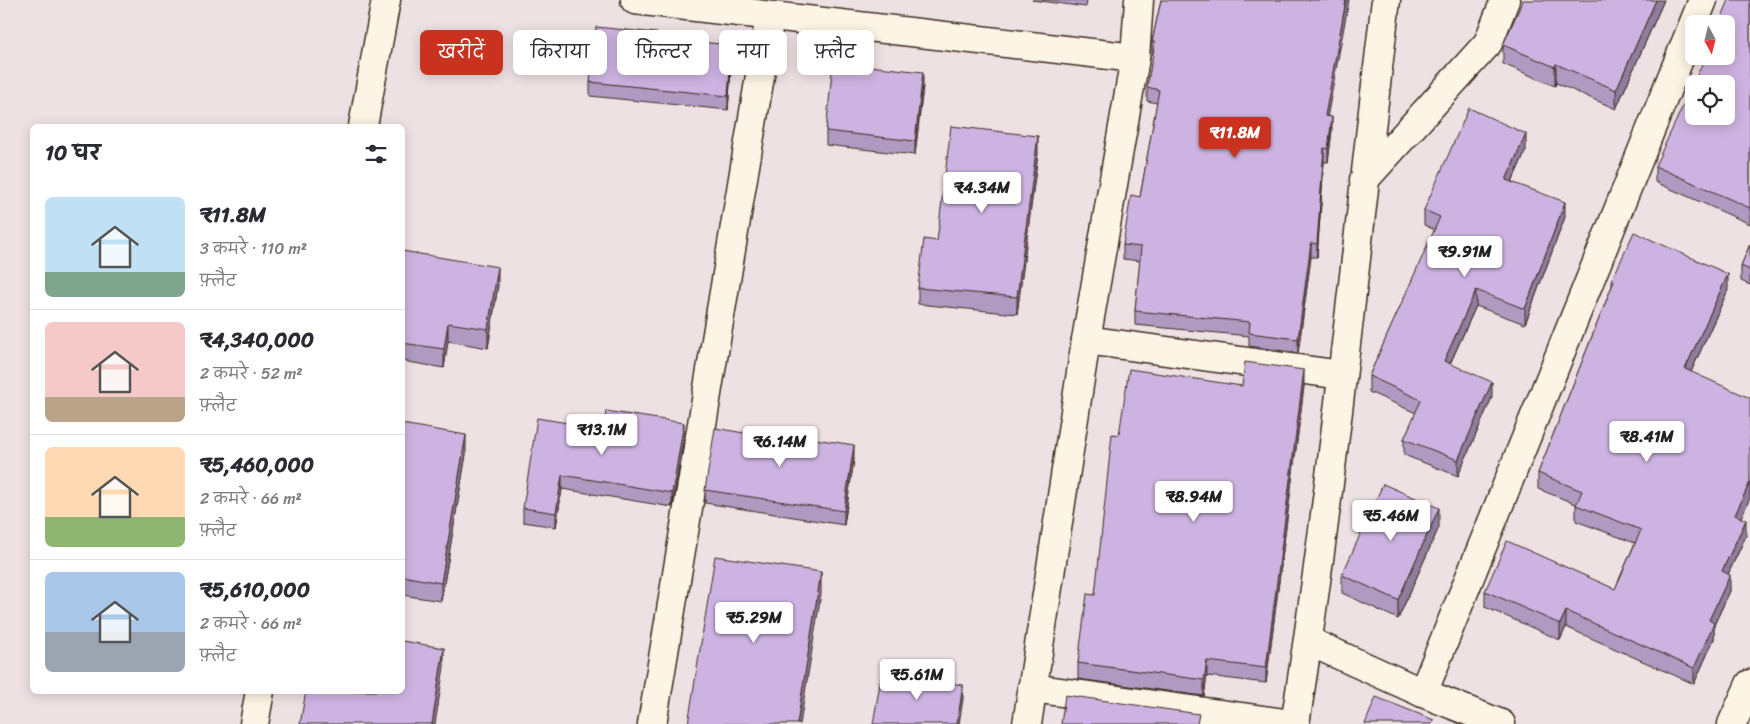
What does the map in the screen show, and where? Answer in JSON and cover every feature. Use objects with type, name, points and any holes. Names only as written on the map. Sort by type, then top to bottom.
[{"type":"street","points":[[363,124],[386,0]]},
{"type":"street","points":[[635,0],[1135,58]]},
{"type":"street","points":[[1027,724],[1086,340],[1135,58],[1139,0]]},
{"type":"street","points":[[1032,688],[1294,724],[1308,641],[1342,374],[1386,0]]},
{"type":"street","points":[[1364,180],[1488,43],[1505,0]]},
{"type":"street","points":[[1423,694],[1703,0]]},
{"type":"street","points":[[652,724],[770,16]]},
{"type":"street","points":[[1086,340],[1342,374]]},
{"type":"street","points":[[1308,641],[1423,694],[1501,724]]},
{"type":"street","points":[[1732,724],[1750,684]]},
{"type":"street","points":[[254,724],[259,694]]},
{"type":"building","points":[[1161,0],[1346,0],[1325,116],[1332,117],[1328,149],[1324,148],[1317,244],[1311,243],[1298,339],[1249,333],[1250,322],[1135,311],[1141,247],[1123,245],[1131,195],[1140,197],[1159,90],[1147,87],[1155,42],[1152,42]]},
{"type":"building","points":[[1523,0],[1656,0],[1616,90],[1556,64],[1555,67],[1503,45]]},
{"type":"building","points":[[1729,0],[1750,0],[1750,208],[1655,166],[1685,101],[1685,125],[1735,125],[1735,75],[1697,75],[1702,65],[1735,65],[1735,15],[1723,15]]},
{"type":"building","points":[[596,27],[626,30],[617,30],[617,75],[709,75],[709,43],[719,44],[719,75],[730,75],[728,96],[590,82],[591,75],[607,75],[607,30],[596,30]]},
{"type":"building","points":[[874,67],[923,72],[915,141],[826,131],[832,75],[874,75]]},
{"type":"building","points":[[1469,108],[1526,134],[1506,180],[1565,202],[1525,309],[1476,290],[1444,361],[1492,382],[1458,460],[1404,439],[1421,400],[1369,376],[1440,217],[1424,210]]},
{"type":"building","points":[[951,126],[1038,136],[1017,297],[918,288],[924,239],[937,241]]},
{"type":"building","points":[[1634,232],[1728,274],[1685,369],[1750,398],[1750,482],[1735,515],[1746,520],[1722,571],[1730,575],[1709,620],[1714,623],[1694,668],[1566,611],[1560,624],[1485,591],[1507,541],[1615,589],[1641,530],[1576,505],[1582,491],[1538,473],[1614,281],[1612,280]]},
{"type":"building","points":[[1750,244],[1750,270],[1741,266]]},
{"type":"building","points":[[405,252],[498,267],[488,329],[448,323],[444,349],[405,343]]},
{"type":"building","points":[[1245,362],[1304,370],[1266,668],[1207,661],[1204,680],[1078,663],[1087,594],[1095,595],[1112,434],[1119,435],[1129,369],[1242,386]]},
{"type":"building","points":[[606,411],[684,423],[672,493],[562,475],[556,513],[523,508],[537,418],[604,429]]},
{"type":"building","points":[[405,425],[466,435],[441,583],[405,577]]},
{"type":"building","points":[[715,428],[744,433],[745,428],[854,445],[844,511],[705,490]]},
{"type":"building","points":[[1383,484],[1439,508],[1398,600],[1342,575]]},
{"type":"building","points":[[715,556],[821,572],[797,724],[688,724]]},
{"type":"building","points":[[405,642],[444,648],[432,724],[300,724],[305,694],[405,694]]},
{"type":"building","points":[[882,672],[963,685],[957,724],[873,724]]},
{"type":"building","points":[[1065,695],[1199,714],[1197,724],[1061,724]]},
{"type":"building","points":[[1376,697],[1434,720],[1432,724],[1365,724]]}]
